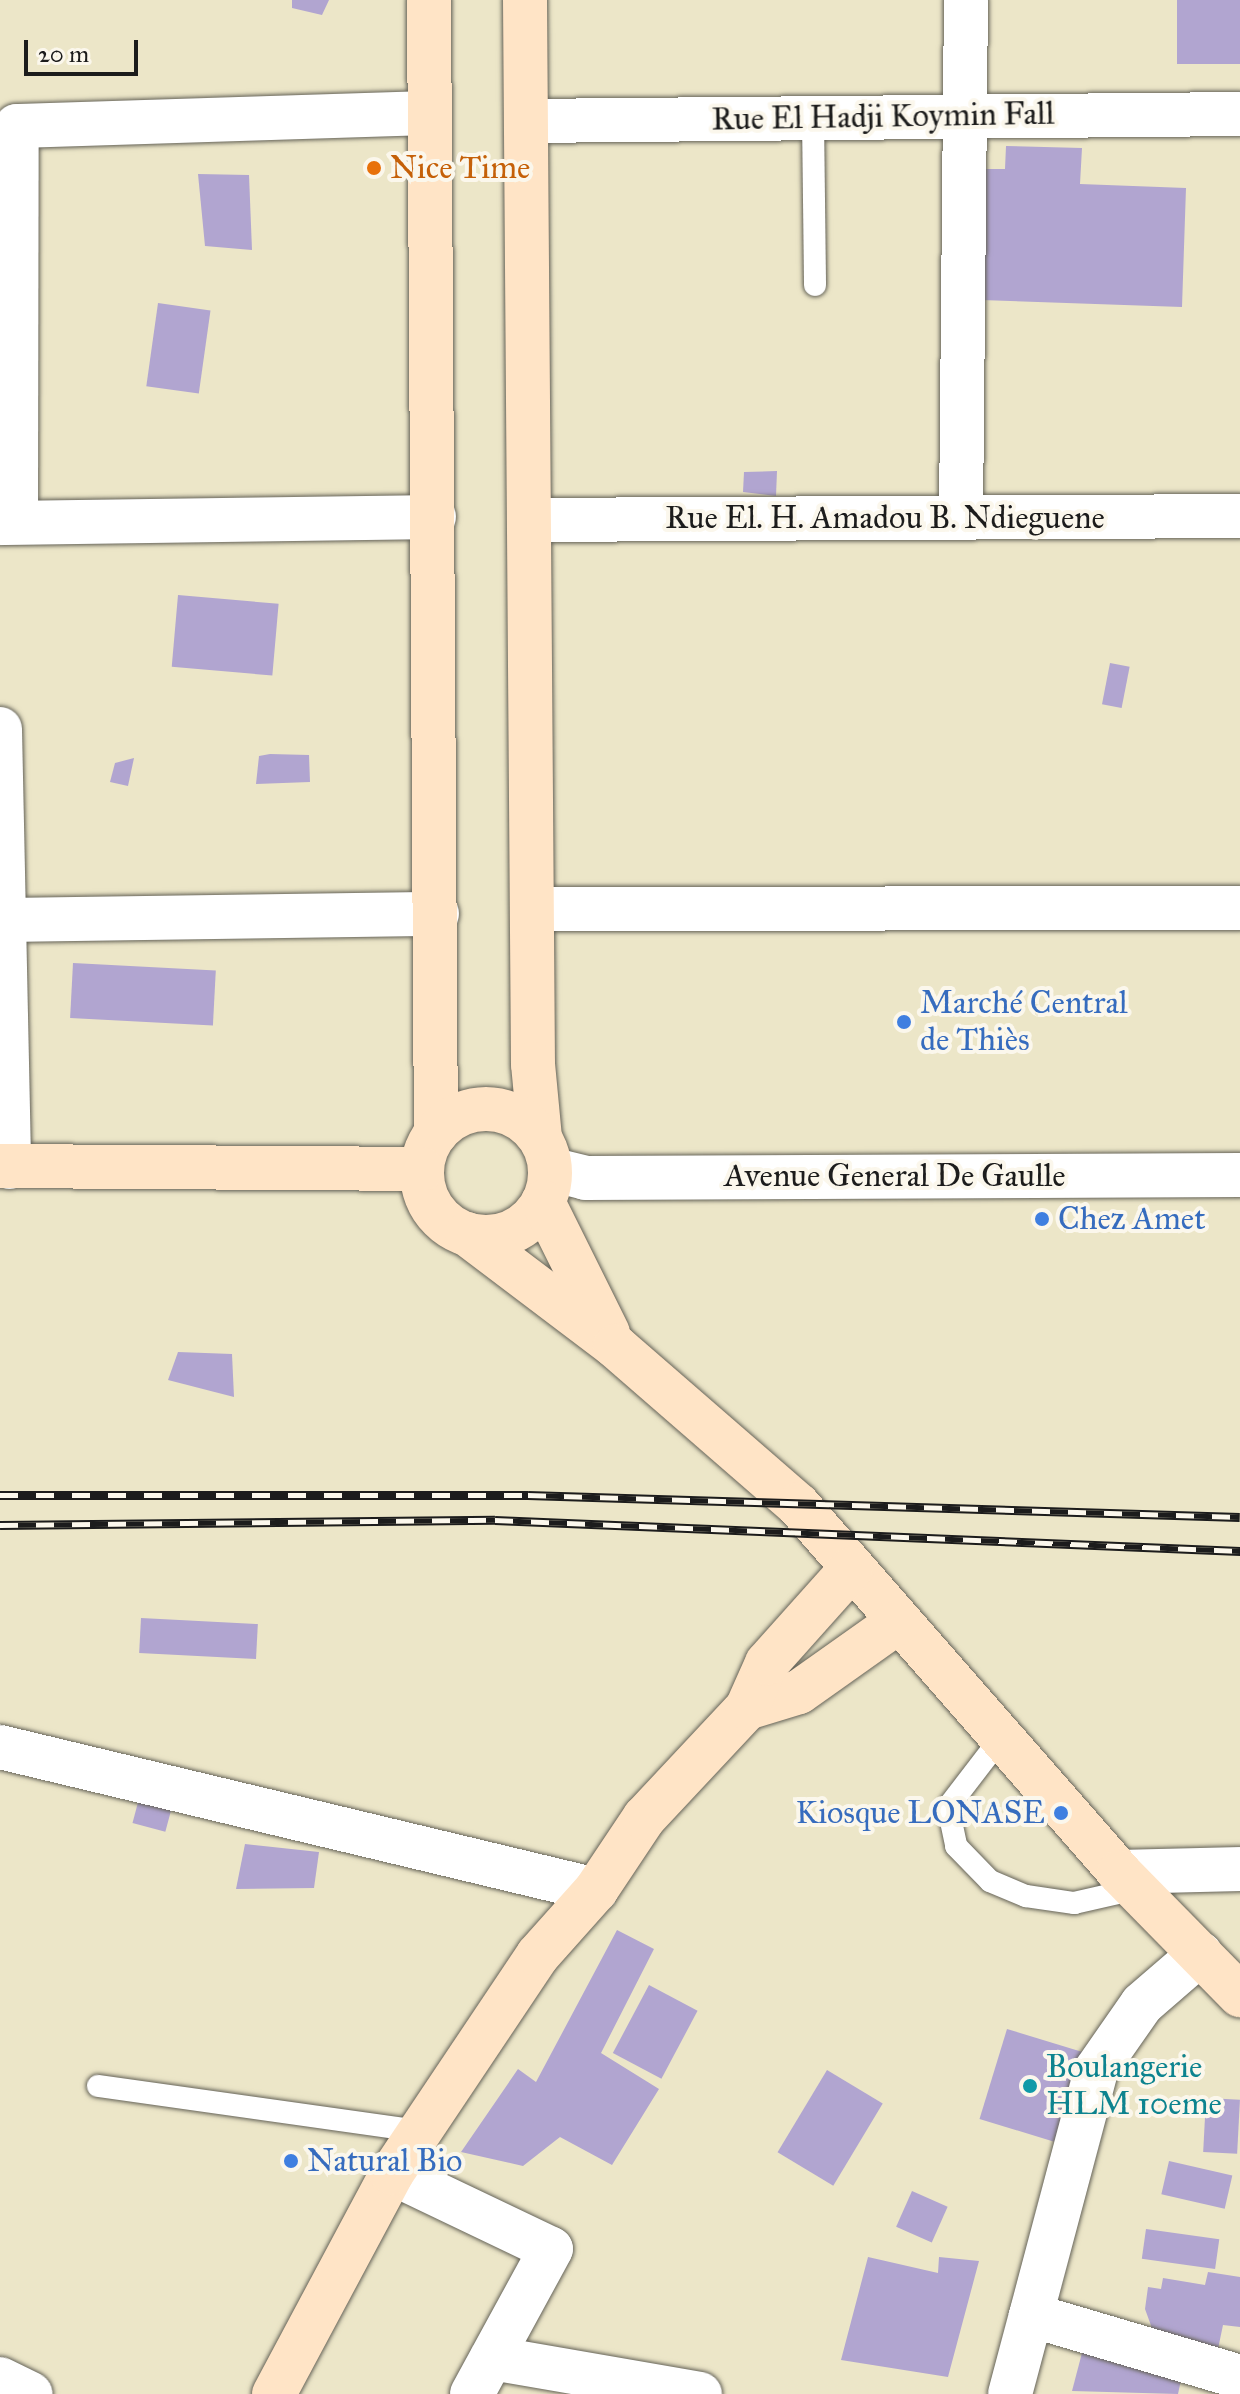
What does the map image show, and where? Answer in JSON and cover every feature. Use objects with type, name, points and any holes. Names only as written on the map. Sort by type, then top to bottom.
[{"type":"main road","points":[[429,0],[437,914],[429,1151],[433,1209],[615,1346],[798,1505],[1127,1880],[1240,1995]]},
{"type":"main road","points":[[467,1234],[502,1235],[533,1217],[544,1170],[533,1064],[525,0]]},
{"type":"main road","points":[[5,1166],[429,1151],[469,1111],[489,1109],[518,1119],[544,1170],[615,1346]]},
{"type":"main road","points":[[274,2394],[392,2173],[538,1955],[596,1890],[644,1818],[747,1708],[767,1663],[851,1569]]},
{"type":"main road","points":[[747,1708],[799,1692],[898,1622]]},
{"type":"street","points":[[961,517],[966,0]]},
{"type":"street","points":[[430,113],[17,126],[8,522],[434,517]]},
{"type":"street","name":"Rue El Hadji Koymin Fall","points":[[526,121],[1240,114]]},
{"type":"street","name":"Rue El. H. Amadou B. Ndieguene","points":[[529,520],[1240,516]]},
{"type":"street","points":[[0,729],[5,1166]]},
{"type":"street","points":[[532,909],[1240,908]]},
{"type":"street","points":[[1,920],[437,914]]},
{"type":"street","name":"Avenue General De Gaulle","points":[[544,1170],[585,1178],[1240,1175]]},
{"type":"street","points":[[0,1747],[596,1890]]},
{"type":"street","points":[[1127,1880],[1240,1869]]},
{"type":"street","points":[[1010,2394],[1096,2070],[1142,2004],[1200,1954]]},
{"type":"street","points":[[392,2173],[551,2249],[482,2376],[676,2392]]},
{"type":"street","points":[[1031,2315],[1240,2377]]},
{"type":"street","points":[[0,2379],[31,2394]]},
{"type":"lane","points":[[813,118],[815,285]]},
{"type":"lane","points":[[1001,1738],[948,1807],[956,1846],[990,1881],[1026,1896],[1074,1903],[1127,1880]]},
{"type":"lane","points":[[98,2086],[418,2131]]},
{"type":"building","points":[[292,0],[329,0],[322,15],[292,8]]},
{"type":"building","points":[[1177,0],[1240,0],[1240,64],[1177,64]]},
{"type":"building","points":[[1006,146],[1082,148],[1080,184],[1186,188],[1182,307],[981,300],[985,169],[1005,169]]},
{"type":"building","points":[[198,174],[249,175],[252,250],[205,246]]},
{"type":"building","points":[[158,303],[210,310],[199,394],[146,386]]},
{"type":"building","points":[[777,471],[776,496],[743,492],[744,472]]},
{"type":"building","points":[[178,595],[279,604],[272,676],[172,667]]},
{"type":"building","points":[[1110,663],[1130,667],[1122,708],[1102,704]]},
{"type":"building","points":[[309,755],[310,782],[256,784],[259,756]]},
{"type":"building","points":[[134,758],[128,786],[110,782],[115,763]]},
{"type":"building","points":[[73,963],[216,970],[213,1025],[70,1018]]},
{"type":"building","points":[[178,1352],[232,1354],[234,1397],[168,1380]]},
{"type":"building","points":[[141,1618],[258,1624],[256,1659],[139,1653]]},
{"type":"building","points":[[140,1795],[173,1804],[165,1832],[132,1823]]},
{"type":"building","points":[[245,1844],[319,1852],[314,1888],[236,1889]]},
{"type":"building","points":[[617,1930],[654,1949],[601,2053],[659,2089],[612,2165],[560,2137],[523,2166],[461,2152],[518,2069],[536,2082]]},
{"type":"building","points":[[649,1985],[698,2011],[661,2079],[613,2053]]},
{"type":"building","name":"Boulangerie HLM 10eme","points":[[1007,2029],[1082,2052],[1054,2142],[980,2119]]},
{"type":"building","points":[[827,2070],[883,2103],[833,2186],[778,2152]]},
{"type":"building","points":[[1206,2098],[1240,2100],[1237,2154],[1203,2152]]},
{"type":"building","points":[[1169,2161],[1232,2176],[1225,2209],[1161,2194]]},
{"type":"building","points":[[912,2191],[948,2207],[932,2242],[896,2227]]},
{"type":"building","points":[[1146,2229],[1219,2239],[1215,2269],[1142,2259]]},
{"type":"building","points":[[868,2257],[938,2273],[939,2257],[979,2261],[948,2377],[841,2360]]},
{"type":"building","points":[[1208,2272],[1240,2277],[1240,2327],[1223,2325],[1218,2349],[1153,2331],[1145,2309],[1148,2287],[1161,2289],[1163,2278],[1205,2285]]},
{"type":"building","points":[[1083,2349],[1182,2375],[1178,2394],[1072,2391]]},
{"type":"railway","points":[[0,1495],[528,1495],[1240,1517]]},
{"type":"railway","points":[[0,1525],[495,1520],[1240,1551]]},
{"type":"place","name":"Nice Time","points":[[374,168]]},
{"type":"place","name":"Marché Central de Thiès","points":[[904,1022]]},
{"type":"place","name":"Chez Amet","points":[[1042,1219]]},
{"type":"place","name":"Kiosque LONASE","points":[[1061,1813]]},
{"type":"place","name":"Boulangerie HLM 10eme","points":[[1030,2086]]},
{"type":"place","name":"Natural Bio","points":[[291,2161]]}]
